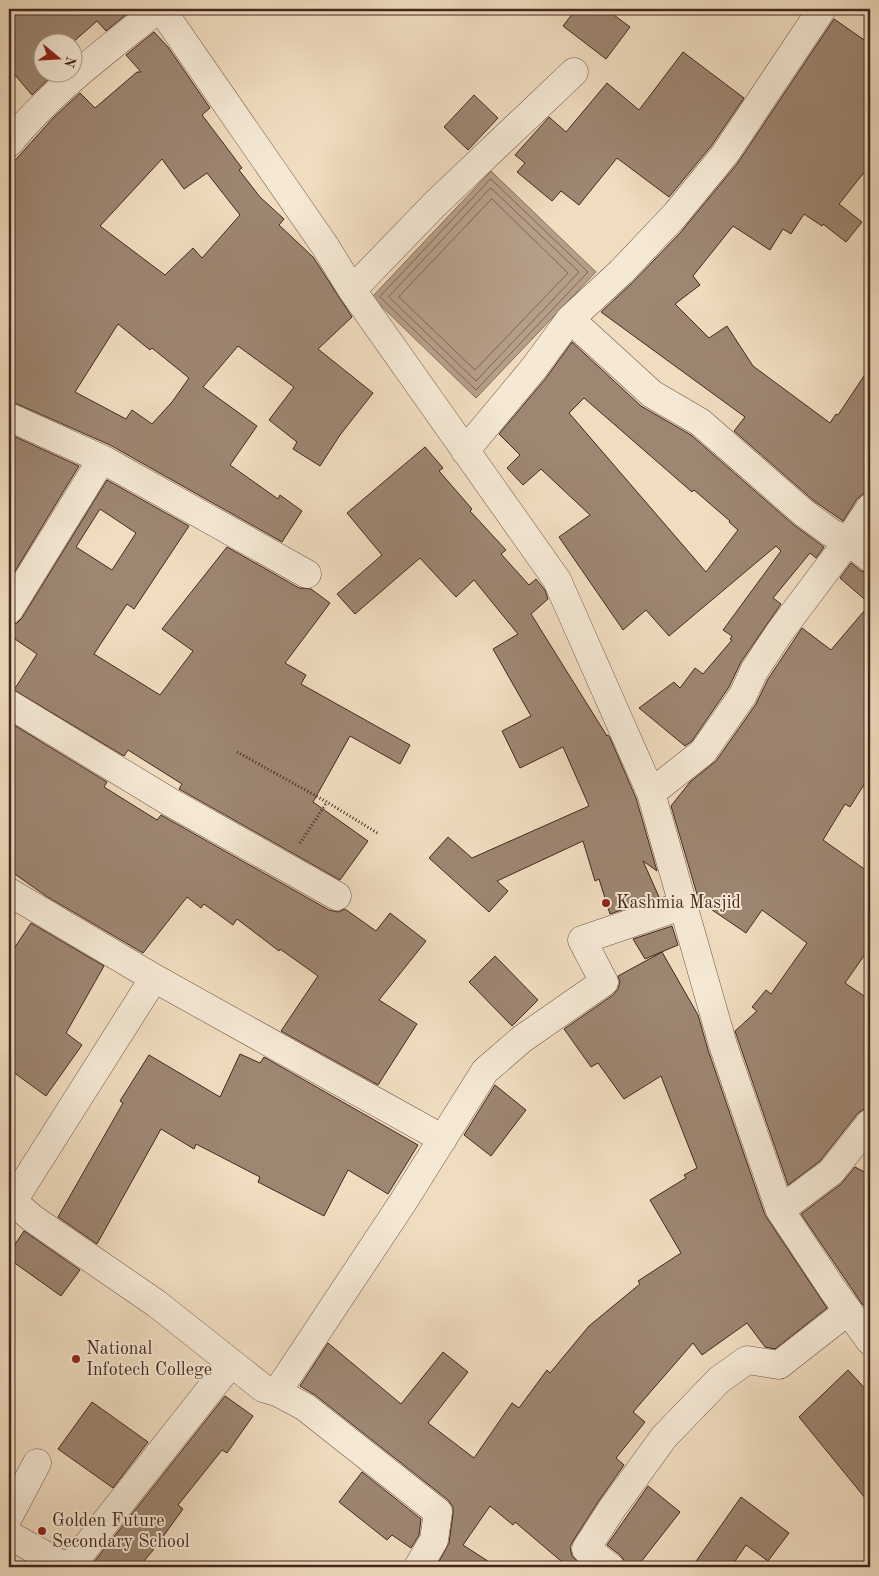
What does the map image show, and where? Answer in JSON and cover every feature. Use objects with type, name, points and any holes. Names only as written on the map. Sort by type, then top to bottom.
[{"type":"street","points":[[9,143],[22,126],[74,77],[159,9],[325,246],[352,290],[556,580],[651,792],[723,1045],[780,1210],[870,1341]]},
{"type":"street","points":[[465,451],[534,368],[570,319],[621,272],[675,215],[725,154],[822,9]]},
{"type":"street","points":[[352,290],[434,205],[574,72]]},
{"type":"street","points":[[570,319],[652,394],[700,422],[804,513],[830,532],[848,541],[870,558]]},
{"type":"street","points":[[9,417],[102,459],[308,574]]},
{"type":"street","points":[[9,610],[102,459]]},
{"type":"street","points":[[651,792],[704,752],[743,695],[754,671],[779,633],[848,541],[870,508]]},
{"type":"street","points":[[9,704],[170,802],[337,896]]},
{"type":"street","points":[[9,892],[154,978],[443,1139]]},
{"type":"street","points":[[278,1392],[404,1202],[485,1071],[522,1039],[604,982],[582,940],[684,905]]},
{"type":"street","points":[[154,978],[11,1199],[32,1218],[157,1304],[263,1388],[278,1392],[305,1407],[438,1512],[434,1540],[418,1567]]},
{"type":"street","points":[[780,1210],[831,1172],[870,1123]]},
{"type":"street","points":[[610,1567],[586,1548],[664,1437],[719,1380],[747,1360],[779,1365],[848,1311]]},
{"type":"street","points":[[70,1567],[231,1363]]},
{"type":"street","points":[[9,1516],[37,1464]]},
{"type":"street","points":[[9,1535],[66,1567]]},
{"type":"path","points":[[237,752],[380,834]]},
{"type":"path","points":[[285,866],[327,802]]},
{"type":"water","points":[[491,171],[596,272],[476,398],[372,297]]},
{"type":"building","points":[[9,9],[133,9],[106,31],[97,21],[82,34],[82,32],[32,32],[32,82],[46,82],[32,95],[9,68]]},
{"type":"building","points":[[576,9],[606,9],[630,27],[606,59],[563,26]]},
{"type":"building","points":[[834,19],[870,44],[870,165],[839,204],[862,222],[846,242],[823,224],[822,226],[804,214],[791,234],[783,229],[770,250],[733,226],[693,276],[700,285],[675,304],[709,338],[727,326],[753,366],[830,423],[836,414],[838,415],[870,367],[870,492],[863,494],[857,499],[843,521],[814,501],[734,431],[745,417],[601,312],[680,233],[737,164]]},
{"type":"building","points":[[154,32],[168,47],[210,108],[202,115],[242,168],[239,170],[260,197],[284,219],[279,225],[313,257],[352,317],[318,349],[373,393],[340,435],[320,466],[293,449],[297,442],[269,420],[294,387],[238,346],[203,387],[257,426],[230,465],[278,499],[280,495],[302,511],[282,542],[110,445],[9,402],[9,167],[54,117],[80,93],[95,108],[137,72],[141,72],[126,55]],"holes":[[[162,159],[184,189],[207,173],[240,215],[202,258],[193,248],[165,275],[100,226]],[[118,324],[189,378],[172,402],[152,424],[132,410],[126,419],[75,392]]]},
{"type":"building","points":[[683,52],[744,98],[712,145],[669,197],[617,158],[579,205],[561,191],[552,201],[517,172],[525,163],[515,155],[549,117],[566,132],[607,83],[639,110]]},
{"type":"building","points":[[474,95],[498,118],[468,150],[444,127]]},
{"type":"building","points":[[572,342],[641,406],[691,435],[794,525],[824,547],[816,558],[810,553],[773,598],[781,604],[741,662],[729,687],[692,741],[685,746],[639,708],[674,682],[680,688],[695,668],[703,674],[732,640],[730,639],[732,636],[723,630],[781,551],[776,546],[669,636],[646,610],[623,630],[559,537],[590,515],[541,469],[523,485],[507,468],[520,455],[499,434],[546,378]],"holes":[[[584,398],[692,492],[694,490],[738,530],[706,572],[569,413]]]},
{"type":"building","points":[[9,434],[79,466],[9,581]]},
{"type":"building","points":[[425,447],[443,468],[439,471],[472,509],[470,511],[506,550],[501,554],[529,585],[536,579],[545,590],[548,599],[531,614],[610,738],[636,798],[657,871],[643,861],[659,897],[610,914],[599,879],[595,881],[583,841],[497,881],[508,891],[489,912],[429,858],[448,837],[472,858],[589,806],[563,747],[520,768],[502,731],[531,716],[493,649],[518,634],[474,580],[456,597],[420,558],[355,614],[337,594],[382,555],[347,513]]},
{"type":"building","points":[[107,480],[189,526],[134,609],[127,604],[94,654],[160,695],[193,651],[162,629],[227,547],[299,588],[311,589],[330,603],[285,663],[306,675],[301,684],[410,745],[400,764],[350,736],[313,802],[368,841],[340,880],[179,789],[182,784],[128,750],[124,756],[14,690],[37,654],[9,635],[9,626],[17,623],[22,618]],"holes":[[[100,509],[136,533],[112,570],[76,547]]]},
{"type":"building","points":[[851,563],[861,571],[870,573],[870,604],[840,578]]},
{"type":"building","points":[[870,604],[870,775],[850,807],[845,804],[823,840],[870,873],[870,947],[845,983],[870,1000],[870,1108],[858,1113],[820,1161],[788,1185],[735,1031],[757,1011],[752,1007],[766,990],[771,994],[807,943],[762,910],[746,933],[699,901],[671,806],[690,782],[716,761],[756,704],[768,679],[802,628],[831,650]]},
{"type":"building","points":[[9,722],[107,782],[104,787],[157,820],[161,815],[329,910],[338,912],[345,909],[376,931],[390,913],[426,941],[379,1000],[417,1024],[378,1085],[281,1031],[318,976],[280,949],[279,951],[237,919],[233,925],[204,904],[201,908],[187,897],[143,953],[46,896],[9,870]]},
{"type":"building","points":[[31,923],[104,966],[66,1033],[82,1045],[46,1096],[9,1069],[9,956]]},
{"type":"building","points":[[672,926],[678,945],[645,959],[633,939]]},
{"type":"building","points":[[662,952],[698,1015],[708,1050],[765,1215],[827,1308],[775,1349],[765,1347],[747,1323],[702,1355],[693,1343],[633,1412],[645,1422],[616,1458],[624,1465],[570,1547],[572,1556],[584,1567],[568,1567],[515,1522],[513,1525],[490,1506],[463,1545],[497,1567],[441,1567],[437,1565],[449,1543],[453,1514],[453,1507],[448,1500],[315,1395],[300,1386],[328,1343],[401,1404],[443,1352],[468,1372],[428,1423],[474,1458],[512,1403],[519,1408],[547,1370],[550,1373],[589,1326],[640,1284],[638,1281],[681,1253],[650,1200],[686,1178],[684,1175],[697,1168],[661,1076],[624,1099],[598,1063],[591,1067],[564,1029],[613,995],[618,989],[620,982],[618,976]]},
{"type":"building","points":[[495,956],[538,1000],[512,1026],[469,982]]},
{"type":"building","points":[[240,1054],[260,1063],[264,1057],[418,1145],[388,1194],[348,1170],[324,1216],[258,1182],[260,1177],[196,1144],[194,1149],[161,1129],[97,1244],[58,1217],[123,1103],[120,1101],[149,1055],[220,1097]]},
{"type":"building","points":[[495,1085],[526,1110],[491,1156],[464,1135]]},
{"type":"building","points":[[855,1167],[870,1175],[870,1309],[862,1304],[801,1214],[841,1184]]},
{"type":"building","points":[[24,1231],[80,1270],[61,1296],[9,1259],[9,1253]]},
{"type":"building","points":[[848,1370],[870,1394],[870,1504],[799,1417]]},
{"type":"building","points":[[225,1396],[253,1416],[227,1453],[222,1450],[178,1505],[183,1509],[154,1549],[139,1567],[90,1567]]},
{"type":"building","points":[[92,1402],[148,1442],[113,1488],[58,1449]]},
{"type":"building","points":[[362,1472],[421,1519],[419,1535],[411,1548],[392,1535],[387,1540],[339,1502]]},
{"type":"building","points":[[648,1486],[680,1512],[637,1567],[625,1567],[624,1560],[620,1555],[607,1545]]},
{"type":"building","points":[[741,1497],[789,1533],[768,1561],[746,1545],[731,1567],[692,1567]]},
{"type":"place","name":"Kashmia Masjid","points":[[606,903]]},
{"type":"place","name":"National Infotech College","points":[[76,1359]]},
{"type":"place","name":"Golden Future Secondary School","points":[[42,1531]]}]
